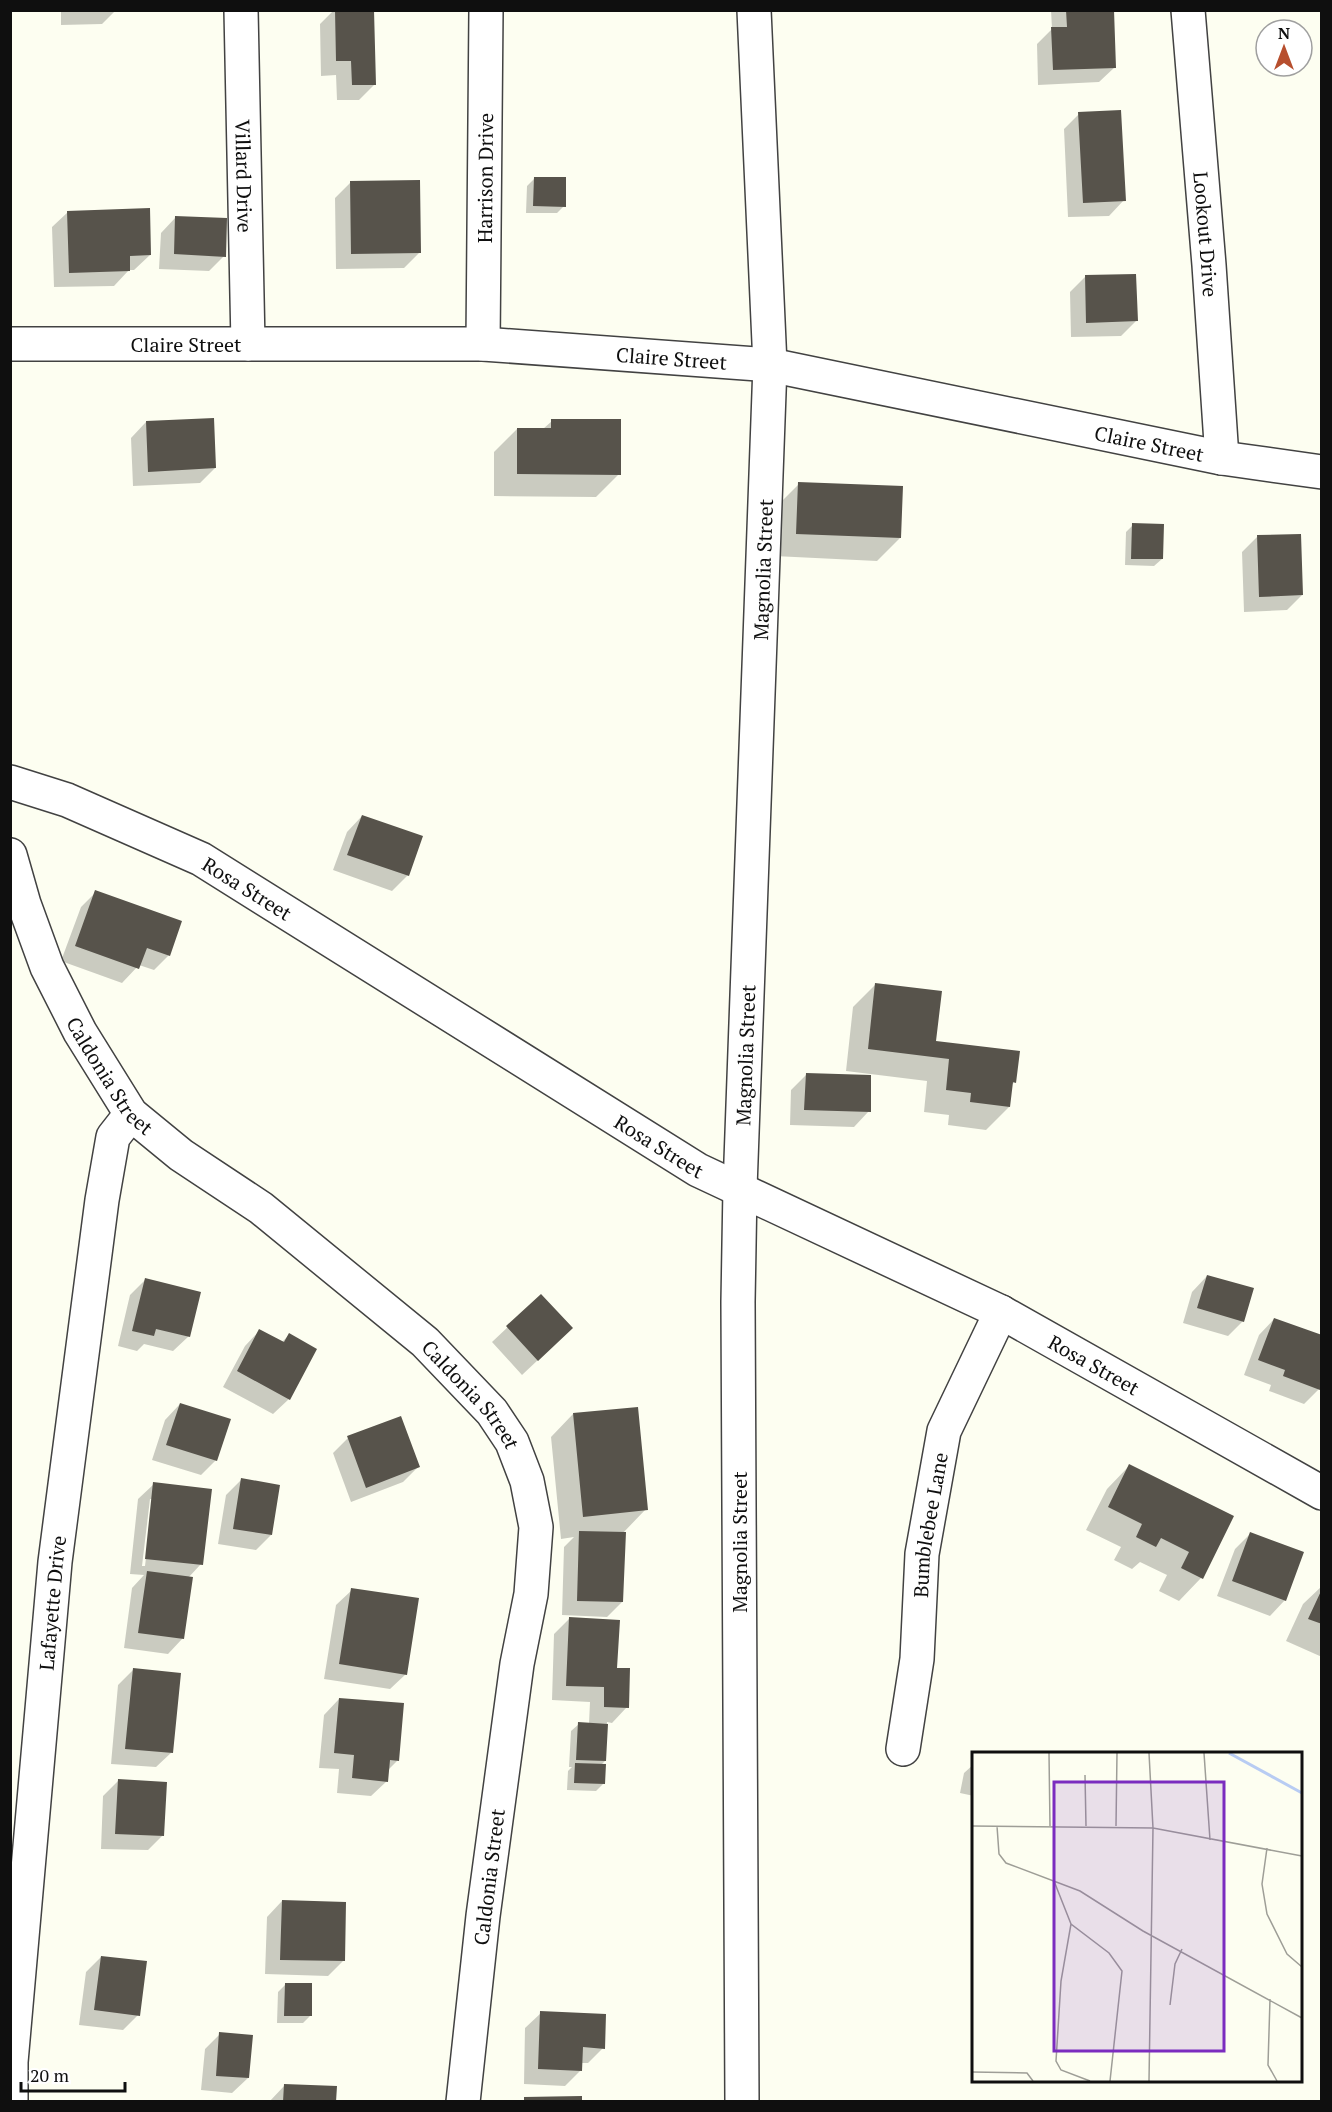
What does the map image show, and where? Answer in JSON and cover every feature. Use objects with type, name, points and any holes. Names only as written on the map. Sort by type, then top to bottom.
[{"type":"street","name":"Villard Drive","points":[[241,10],[248,344]]},
{"type":"street","name":"Harrison Drive","points":[[483,344],[486,10]]},
{"type":"street","name":"Magnolia Street","points":[[742,2102],[738,1302],[740,1188],[770,364],[754,10]]},
{"type":"street","name":"Lookout Drive","points":[[1188,10],[1222,458]]},
{"type":"street","name":"Claire Street","points":[[10,344],[483,344],[770,364],[1222,458],[1322,472]]},
{"type":"street","name":"Rosa Street","points":[[10,782],[67,800],[201,859],[698,1170],[1001,1312],[1322,1493]]},
{"type":"street","name":"Caldonia Street","points":[[10,855],[24,904],[47,967],[80,1032],[131,1114],[181,1155],[261,1208],[425,1342],[492,1412],[512,1442],[527,1481],[536,1527],[531,1594],[517,1664],[483,1916],[463,2102]]},
{"type":"street","name":"Lafayette Drive","points":[[11,2102],[11,2062],[55,1562],[102,1200],[113,1137],[131,1114]]},
{"type":"street","name":"Bumblebee Lane","points":[[903,1749],[917,1659],[922,1554],[944,1431],[1001,1312]]},
{"type":"building","points":[[335,10],[374,10],[376,85],[352,85],[351,61],[336,61]]},
{"type":"building","points":[[1066,10],[1114,10],[1116,68],[1053,70],[1051,27],[1067,27]]},
{"type":"building","points":[[1121,110],[1126,201],[1083,203],[1078,112]]},
{"type":"building","points":[[534,177],[566,177],[566,207],[533,206]]},
{"type":"building","points":[[420,180],[421,253],[351,254],[350,181]]},
{"type":"building","points":[[150,208],[151,255],[130,256],[130,271],[69,273],[67,211]]},
{"type":"building","points":[[175,216],[227,218],[226,257],[174,254]]},
{"type":"building","points":[[1136,274],[1138,321],[1086,323],[1085,275]]},
{"type":"building","points":[[214,418],[216,468],[148,472],[146,421]]},
{"type":"building","points":[[551,419],[621,419],[621,475],[517,474],[517,428],[551,428]]},
{"type":"building","points":[[798,482],[903,486],[901,538],[796,534]]},
{"type":"building","points":[[1132,523],[1164,524],[1163,559],[1131,559]]},
{"type":"building","points":[[1301,534],[1303,595],[1259,597],[1257,535]]},
{"type":"building","points":[[362,815],[423,836],[409,876],[347,855]]},
{"type":"building","points":[[95,890],[182,921],[170,956],[147,948],[139,969],[75,946]]},
{"type":"building","points":[[875,983],[942,991],[936,1041],[1020,1051],[1010,1107],[970,1102],[971,1093],[946,1090],[949,1059],[868,1049]]},
{"type":"building","points":[[806,1073],[871,1075],[871,1112],[804,1110]]},
{"type":"building","points":[[1207,1275],[1254,1288],[1244,1322],[1197,1308]]},
{"type":"building","points":[[145,1278],[201,1292],[190,1337],[156,1329],[154,1336],[132,1331]]},
{"type":"building","points":[[541,1294],[573,1328],[538,1361],[506,1326]]},
{"type":"building","points":[[1274,1318],[1322,1335],[1320,1390],[1283,1376],[1285,1370],[1258,1360]]},
{"type":"building","points":[[259,1329],[284,1342],[289,1333],[317,1349],[290,1400],[237,1371]]},
{"type":"building","points":[[180,1403],[231,1419],[217,1461],[166,1445]]},
{"type":"building","points":[[638,1407],[648,1510],[583,1517],[573,1413]]},
{"type":"building","points":[[401,1416],[420,1467],[366,1488],[347,1436]]},
{"type":"building","points":[[1129,1464],[1234,1516],[1203,1579],[1181,1568],[1189,1552],[1161,1538],[1156,1547],[1136,1537],[1142,1524],[1108,1507]]},
{"type":"building","points":[[241,1478],[280,1485],[272,1535],[233,1529]]},
{"type":"building","points":[[153,1482],[212,1489],[203,1565],[145,1559]]},
{"type":"building","points":[[579,1531],[626,1532],[623,1602],[577,1601]]},
{"type":"building","points":[[1250,1532],[1304,1552],[1286,1601],[1232,1581]]},
{"type":"building","points":[[147,1571],[193,1577],[184,1639],[138,1633]]},
{"type":"building","points":[[351,1588],[419,1598],[407,1675],[339,1664]]},
{"type":"building","points":[[1322,1589],[1322,1624],[1308,1619]]},
{"type":"building","points":[[569,1617],[620,1620],[617,1668],[630,1668],[629,1708],[604,1707],[604,1687],[566,1686]]},
{"type":"building","points":[[133,1668],[181,1673],[173,1753],[125,1749]]},
{"type":"building","points":[[339,1698],[404,1703],[399,1761],[390,1760],[388,1782],[352,1778],[354,1755],[334,1753]]},
{"type":"building","points":[[578,1722],[608,1724],[606,1761],[576,1760]]},
{"type":"building","points":[[575,1763],[606,1764],[605,1784],[574,1783]]},
{"type":"building","points":[[118,1779],[167,1782],[164,1836],[115,1834]]},
{"type":"building","points":[[282,1900],[346,1902],[345,1961],[280,1960]]},
{"type":"building","points":[[101,1956],[147,1961],[140,2016],[94,2010]]},
{"type":"building","points":[[285,1983],[312,1983],[312,2016],[284,2016]]},
{"type":"building","points":[[540,2011],[606,2014],[605,2049],[583,2047],[582,2071],[538,2069]]},
{"type":"building","points":[[219,2032],[253,2035],[249,2078],[216,2076]]},
{"type":"building","points":[[284,2084],[337,2086],[336,2102],[283,2102]]},
{"type":"building","points":[[582,2096],[582,2102],[524,2102],[524,2097]]}]
